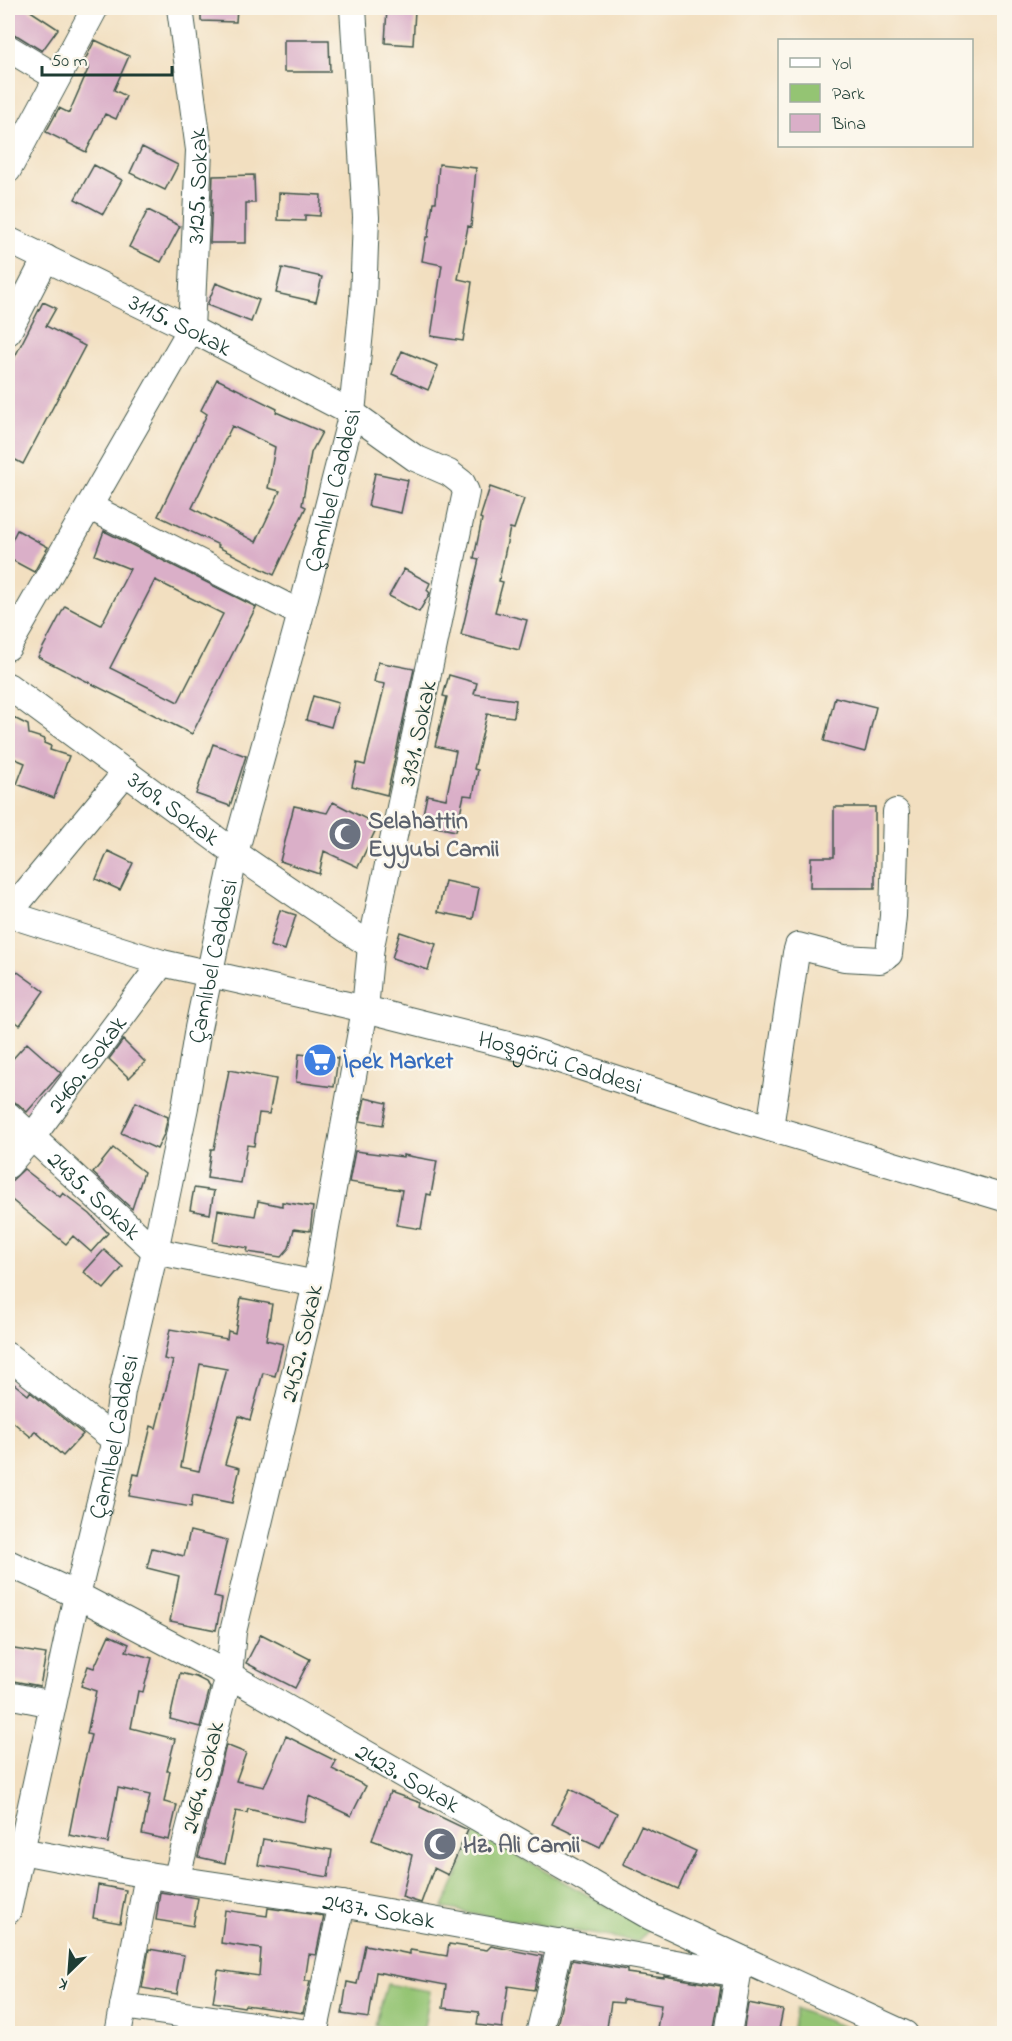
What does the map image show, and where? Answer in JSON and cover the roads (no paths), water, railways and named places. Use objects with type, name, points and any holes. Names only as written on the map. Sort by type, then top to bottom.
[{"type":"street","points":[[8,170],[95,8]]},
{"type":"street","name":"3125. Sokak","points":[[180,8],[199,150],[191,329]]},
{"type":"street","name":"Çamlıbel Caddesi","points":[[8,1911],[77,1595],[115,1440],[122,1391],[155,1251],[235,852],[352,413],[363,301],[366,216],[353,8]]},
{"type":"street","points":[[8,48],[56,77]]},
{"type":"street","name":"3115. Sokak","points":[[8,240],[191,329],[352,413],[415,458],[449,473],[462,483],[466,492]]},
{"type":"street","points":[[8,332],[46,258]]},
{"type":"street","points":[[8,647],[191,329]]},
{"type":"street","name":"3131. Sokak","points":[[365,1010],[371,946],[466,492]]},
{"type":"street","points":[[90,507],[300,613]]},
{"type":"street","name":"3109. Sokak","points":[[8,686],[235,852],[371,946]]},
{"type":"street","points":[[8,914],[126,772]]},
{"type":"street","points":[[770,1128],[795,953],[798,946],[844,958],[880,960],[889,954],[893,916],[896,812]]},
{"type":"street","name":"Hoşgörü Caddesi","points":[[8,914],[162,963],[532,1051],[770,1128],[1005,1198]]},
{"type":"street","name":"2460. Sokak","points":[[8,1165],[32,1137],[162,963]]},
{"type":"street","name":"2452. Sokak","points":[[229,1675],[233,1632],[316,1284],[365,1010]]},
{"type":"street","name":"2435. Sokak","points":[[8,1115],[155,1251]]},
{"type":"street","points":[[155,1251],[316,1284]]},
{"type":"street","points":[[8,1356],[115,1440]]},
{"type":"street","name":"2423. Sokak","points":[[8,1563],[77,1595],[229,1675],[738,1966],[872,2026],[905,2034]]},
{"type":"street","name":"2464. Sokak","points":[[176,1880],[229,1675]]},
{"type":"street","points":[[8,1695],[53,1704]]},
{"type":"street","name":"2437. Sokak","points":[[21,1851],[176,1880],[342,1904],[561,1942],[738,1966]]},
{"type":"street","points":[[118,2034],[148,1875]]},
{"type":"street","points":[[123,2006],[314,2033],[342,1904]]},
{"type":"street","points":[[539,2034],[561,1942]]},
{"type":"street","points":[[728,2034],[738,1966]]},
{"type":"place","name":"Selahattin Eyyubi Camii","points":[[345,834]]},
{"type":"place","name":"İpek Market","points":[[320,1060]]},
{"type":"place","name":"Hz. Ali Camii","points":[[440,1844]]}]
